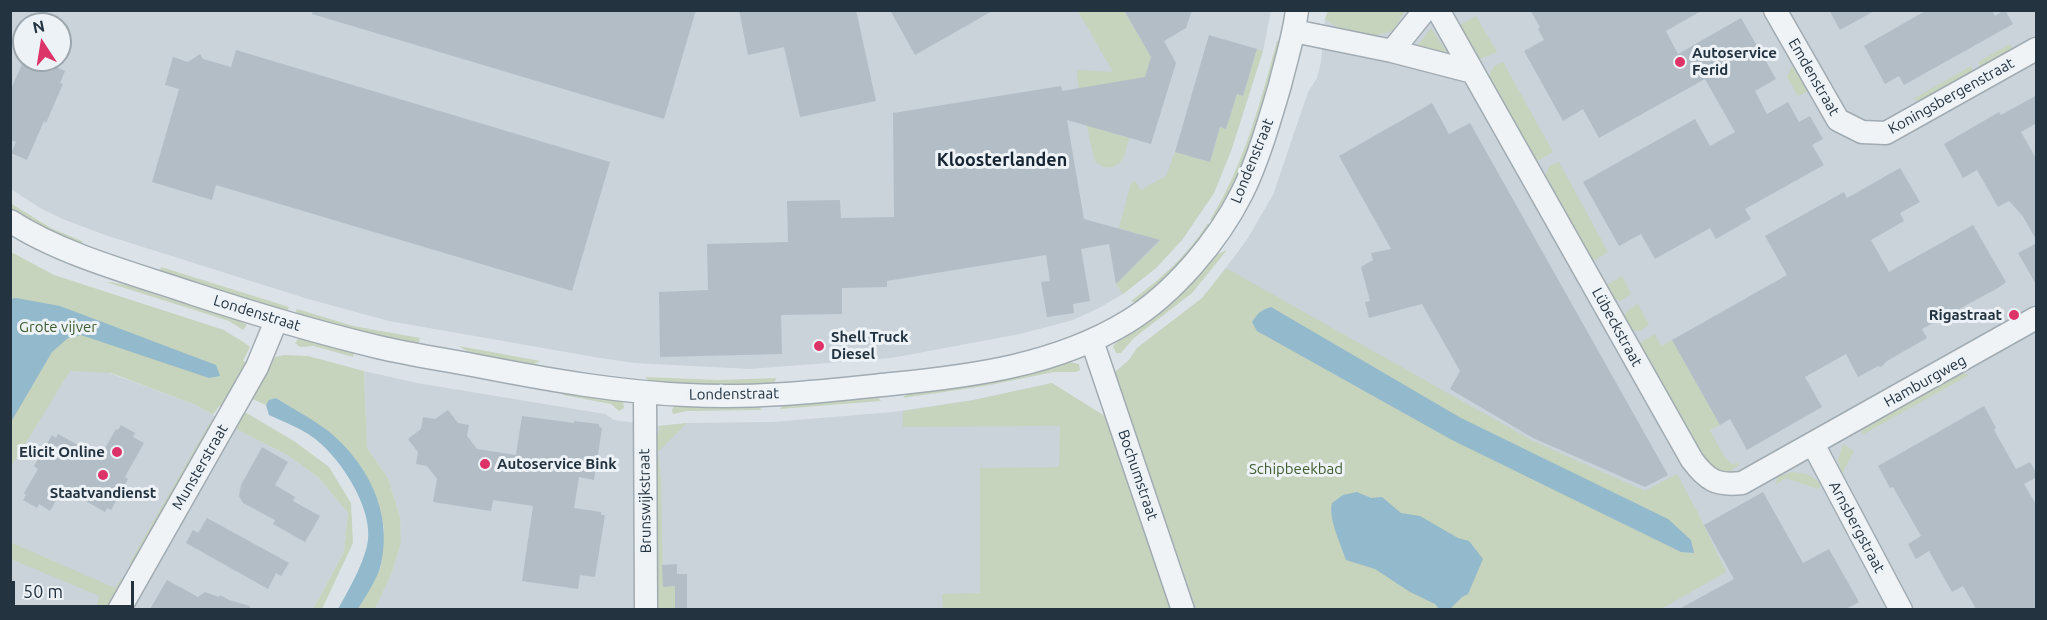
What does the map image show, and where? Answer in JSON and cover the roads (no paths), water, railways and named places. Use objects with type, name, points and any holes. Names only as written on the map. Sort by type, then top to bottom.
[{"type":"street","points":[[1392,51],[1425,10]]},
{"type":"street","name":"Lübeckstraat","points":[[1438,10],[1682,443],[1702,474],[1714,482],[1726,485],[1742,483],[1813,444]]},
{"type":"street","name":"Emdenstraat","points":[[1775,10],[1838,120],[1862,132]]},
{"type":"street","points":[[1296,21],[1392,51],[1473,72]]},
{"type":"street","name":"Londenstraat","points":[[10,221],[26,231],[98,262],[276,321],[381,348],[568,383],[645,393],[736,396],[796,393],[918,381],[981,372],[1032,362],[1092,341],[1128,322],[1172,287],[1210,244],[1244,190],[1272,112],[1296,21]]},
{"type":"street","name":"Koningsbergenstraat","points":[[1862,132],[1886,133],[2037,49]]},
{"type":"street","name":"Hamburgweg","points":[[1813,444],[2037,318]]},
{"type":"street","name":"Munsterstraat","points":[[119,609],[257,367],[276,321]]},
{"type":"street","name":"Bochumstraat","points":[[1092,341],[1183,609]]},
{"type":"street","name":"Brunswijkstraat","points":[[645,393],[646,609]]},
{"type":"street","name":"Arnsbergstraat","points":[[1813,444],[1901,609]]},
{"type":"water","points":[[16,298],[60,306],[216,365],[220,376],[209,378],[81,335],[68,338],[52,352],[11,422],[10,299]]},
{"type":"water","points":[[1271,307],[1461,418],[1668,519],[1691,540],[1694,553],[1681,552],[1452,440],[1257,331],[1252,322],[1260,312]]},
{"type":"water","points":[[276,398],[327,430],[341,443],[354,457],[374,490],[380,507],[384,545],[377,575],[358,609],[338,609],[358,571],[367,546],[368,532],[361,502],[345,472],[324,447],[304,431],[269,415],[266,405],[269,400]]},
{"type":"water","points":[[1357,492],[1371,498],[1382,497],[1401,513],[1420,516],[1458,538],[1469,541],[1483,559],[1468,594],[1450,609],[1439,609],[1435,604],[1410,592],[1375,569],[1346,560],[1333,524],[1331,509],[1332,503],[1343,495]]},
{"type":"place","name":"Autoservice Ferid","points":[[1680,62]]},
{"type":"place","name":"Rigastraat","points":[[2014,315]]},
{"type":"place","name":"Shell Truck Diesel","points":[[819,346]]},
{"type":"place","name":"Elicit Online","points":[[117,452]]},
{"type":"place","name":"Autoservice Bink","points":[[485,464]]},
{"type":"place","name":"Staatvandienst","points":[[103,475]]},
{"type":"district","name":"Kloosterlanden","points":[[1002,160]]},
{"type":"park label","name":"Grote vijver","points":[[58,327]]},
{"type":"park label","name":"Schipbeekbad","points":[[1296,469]]}]
